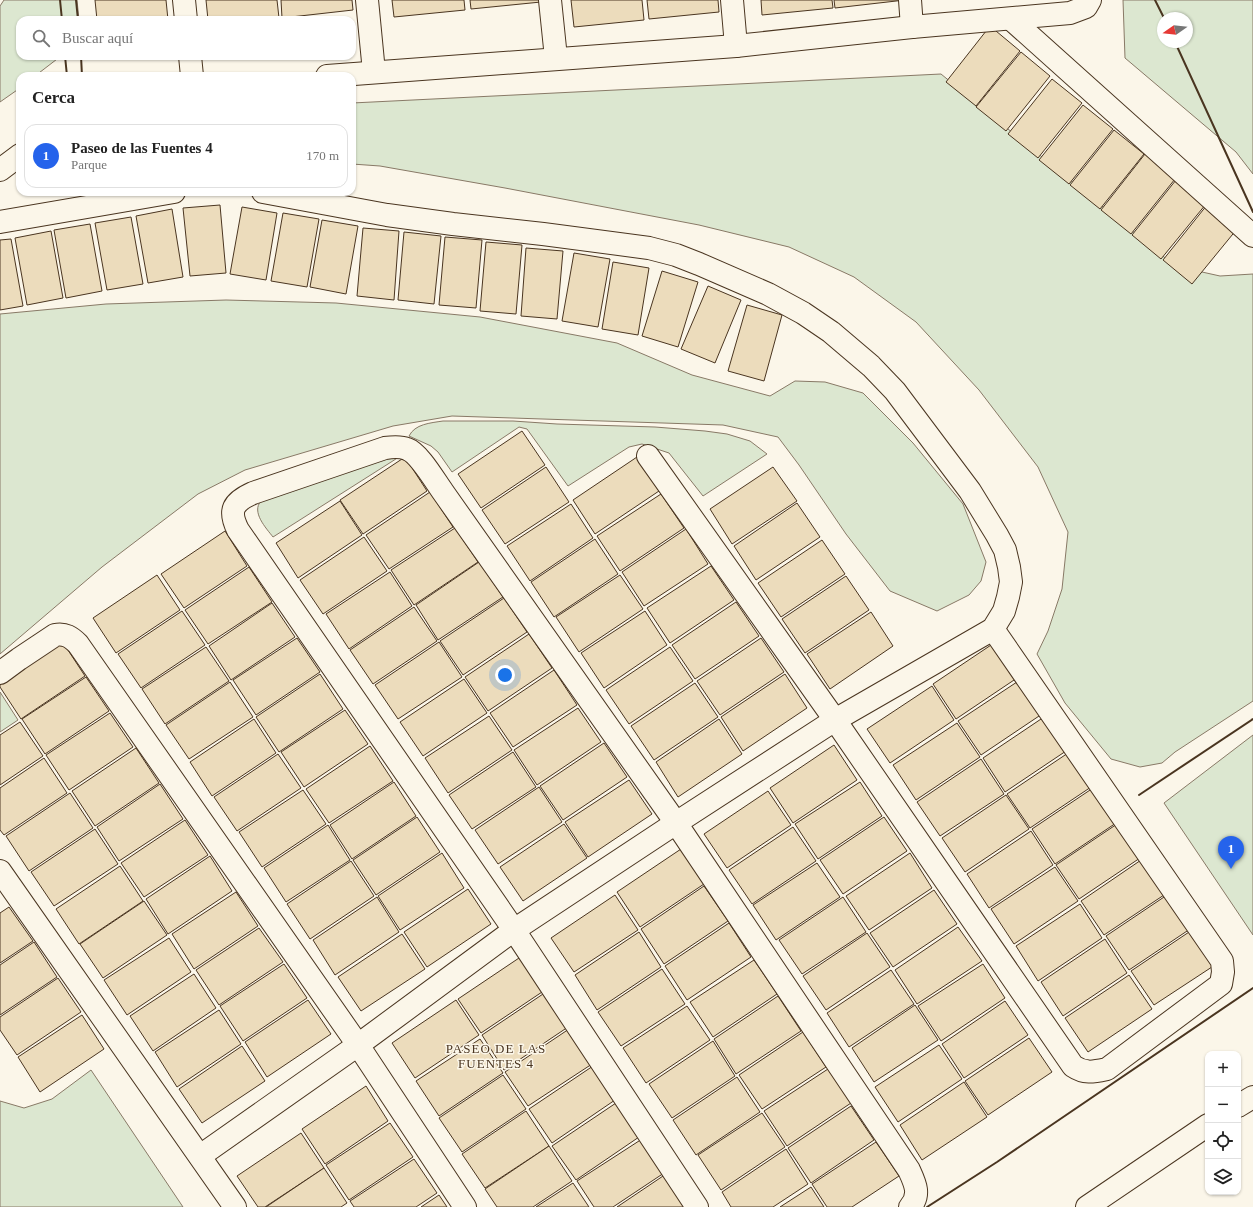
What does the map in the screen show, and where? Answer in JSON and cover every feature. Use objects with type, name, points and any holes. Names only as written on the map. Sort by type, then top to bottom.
[{"type":"street","points":[[184,0],[186,16]]},
{"type":"street","points":[[367,0],[374,72]]},
{"type":"street","points":[[550,0],[556,58]]},
{"type":"street","points":[[732,0],[736,46]]},
{"type":"street","points":[[910,0],[912,27]]},
{"type":"street","points":[[356,74],[736,46],[912,27],[1012,19],[1070,13],[1086,7],[1090,0]]},
{"type":"street","points":[[1012,19],[1253,236]]},
{"type":"street","points":[[190,60],[192,72]]},
{"type":"street","points":[[0,170],[16,158]]},
{"type":"street","points":[[0,222],[151,196]]},
{"type":"street","points":[[200,1156],[358,1045],[514,930],[835,720],[993,629],[1004,611],[1011,582],[1005,550],[997,535],[970,491],[895,391],[871,366],[831,332],[803,313],[768,294],[676,255],[649,248],[386,215],[284,196]]},
{"type":"street","points":[[696,1207],[514,930],[238,530],[232,512],[235,505],[242,498],[385,448],[400,447],[412,451],[431,475],[676,823],[909,1170],[916,1187],[916,1198],[910,1207]]},
{"type":"street","points":[[648,456],[835,720],[1073,1066],[1080,1070],[1093,1072],[1107,1069],[1221,984],[1223,972],[1222,961],[993,629]]},
{"type":"street","points":[[0,673],[55,635],[60,634],[68,636],[78,644],[358,1045],[465,1207]]},
{"type":"street","points":[[0,871],[235,1207]]},
{"type":"street","points":[[1241,1104],[1253,1097]]},
{"type":"street","points":[[1087,1207],[1205,1127]]},
{"type":"green space","points":[[4,0],[77,0],[79,16],[16,16],[16,60],[56,60],[40,72],[16,72],[16,91],[0,102],[0,6]]},
{"type":"green space","points":[[1123,0],[1253,0],[1253,174],[1236,152],[1125,58]]},
{"type":"green space","points":[[941,74],[1175,266],[1220,276],[1253,274],[1253,701],[1175,752],[1162,763],[1140,767],[1111,759],[1065,703],[1037,654],[1048,631],[1062,589],[1068,532],[1038,467],[979,390],[916,322],[854,277],[789,247],[699,225],[505,188],[380,166],[356,164],[356,103]]},
{"type":"green space","points":[[226,300],[336,303],[480,317],[617,343],[692,375],[770,396],[795,381],[825,382],[863,393],[913,443],[963,504],[986,562],[981,581],[969,595],[937,611],[890,591],[846,534],[778,437],[723,425],[452,416],[393,426],[245,470],[198,494],[102,567],[0,654],[0,314],[106,304]]},
{"type":"green space","points":[[443,421],[513,421],[655,427],[705,431],[727,434],[750,441],[767,454],[703,496],[669,453],[642,444],[629,447],[568,486],[527,429],[519,427],[452,472],[438,452],[431,446],[409,436],[415,429],[428,423]]},
{"type":"green space","points":[[399,457],[273,537],[261,520],[258,505],[261,501],[379,458]]},
{"type":"green space","points":[[0,692],[18,720],[0,732]]},
{"type":"green space","points":[[1253,735],[1253,935],[1164,803]]},
{"type":"green space","points":[[91,1070],[183,1207],[0,1207],[0,1101],[24,1108],[52,1099]]},
{"type":"building","points":[[95,0],[166,0],[168,16],[97,16]]},
{"type":"building","points":[[206,0],[277,0],[279,16],[208,16]]},
{"type":"building","points":[[281,0],[352,0],[353,10],[300,16],[282,16]]},
{"type":"building","points":[[392,0],[464,0],[465,10],[394,17]]},
{"type":"building","points":[[470,0],[541,0],[541,2],[471,9]]},
{"type":"building","points":[[571,0],[642,0],[644,20],[574,27]]},
{"type":"building","points":[[647,0],[718,0],[719,12],[649,19]]},
{"type":"building","points":[[761,0],[832,0],[833,8],[762,15]]},
{"type":"building","points":[[834,0],[905,0],[835,8]]},
{"type":"building","points":[[990,26],[1020,51],[976,106],[946,82]]},
{"type":"building","points":[[1021,52],[1050,76],[1006,131],[976,107]]},
{"type":"building","points":[[1052,79],[1082,103],[1038,158],[1008,134]]},
{"type":"building","points":[[1083,105],[1113,129],[1069,184],[1039,160]]},
{"type":"building","points":[[1114,130],[1144,154],[1100,209],[1070,185]]},
{"type":"building","points":[[1145,154],[1175,179],[1131,234],[1101,210]]},
{"type":"building","points":[[1176,180],[1206,204],[1161,259],[1132,235]]},
{"type":"building","points":[[220,205],[226,273],[190,276],[183,208]]},
{"type":"building","points":[[1207,205],[1237,229],[1192,284],[1163,260]]},
{"type":"building","points":[[242,207],[277,213],[266,280],[230,274]]},
{"type":"building","points":[[172,209],[183,277],[148,283],[136,216]]},
{"type":"building","points":[[283,213],[319,219],[307,287],[271,281]]},
{"type":"building","points":[[131,217],[143,284],[107,290],[95,223]]},
{"type":"building","points":[[322,220],[358,226],[346,294],[310,287]]},
{"type":"building","points":[[90,224],[102,291],[66,298],[54,230]]},
{"type":"building","points":[[363,228],[399,231],[394,300],[357,296]]},
{"type":"building","points":[[51,231],[63,298],[27,305],[15,238]]},
{"type":"building","points":[[404,232],[441,236],[434,304],[398,300]]},
{"type":"building","points":[[445,237],[482,240],[476,308],[439,305]]},
{"type":"building","points":[[11,239],[23,306],[0,310],[0,240]]},
{"type":"building","points":[[486,242],[522,245],[516,314],[480,311]]},
{"type":"building","points":[[526,248],[563,251],[557,319],[521,316]]},
{"type":"building","points":[[574,253],[610,259],[598,327],[562,321]]},
{"type":"building","points":[[613,262],[649,268],[638,335],[602,329]]},
{"type":"building","points":[[662,271],[698,282],[678,347],[642,336]]},
{"type":"building","points":[[708,286],[741,300],[715,363],[681,349]]},
{"type":"building","points":[[747,305],[782,315],[764,381],[728,371]]},
{"type":"building","points":[[522,431],[545,465],[481,508],[458,474]]},
{"type":"building","points":[[405,457],[427,491],[363,534],[340,500]]},
{"type":"building","points":[[637,457],[659,491],[595,534],[573,500]]},
{"type":"building","points":[[546,467],[569,502],[505,544],[482,510]]},
{"type":"building","points":[[773,467],[797,501],[732,544],[710,509]]},
{"type":"building","points":[[430,492],[453,527],[389,569],[366,535]]},
{"type":"building","points":[[661,494],[684,528],[620,571],[597,536]]},
{"type":"building","points":[[340,501],[362,535],[298,578],[276,543]]},
{"type":"building","points":[[797,503],[820,537],[756,580],[734,546]]},
{"type":"building","points":[[571,504],[593,538],[530,581],[507,546]]},
{"type":"building","points":[[455,528],[478,562],[414,605],[391,570]]},
{"type":"building","points":[[686,529],[708,564],[644,606],[622,572]]},
{"type":"building","points":[[225,531],[247,566],[184,608],[161,574]]},
{"type":"building","points":[[364,537],[387,571],[323,614],[300,580]]},
{"type":"building","points":[[595,539],[618,574],[554,617],[531,582]]},
{"type":"building","points":[[822,540],[845,574],[781,617],[758,583]]},
{"type":"building","points":[[479,562],[503,597],[438,640],[416,605]]},
{"type":"building","points":[[711,566],[734,600],[670,643],[647,608]]},
{"type":"building","points":[[249,567],[272,602],[208,644],[185,610]]},
{"type":"building","points":[[390,572],[412,606],[349,649],[326,614]]},
{"type":"building","points":[[157,575],[180,610],[116,653],[93,618]]},
{"type":"building","points":[[620,575],[643,609],[579,652],[556,617]]},
{"type":"building","points":[[846,576],[869,610],[805,653],[782,619]]},
{"type":"building","points":[[504,598],[527,632],[463,675],[440,641]]},
{"type":"building","points":[[736,602],[759,636],[695,679],[672,645]]},
{"type":"building","points":[[272,603],[295,637],[231,680],[209,646]]},
{"type":"building","points":[[414,607],[437,641],[373,684],[350,650]]},
{"type":"building","points":[[182,611],[205,645],[141,688],[118,654]]},
{"type":"building","points":[[645,611],[667,645],[604,688],[581,653]]},
{"type":"building","points":[[871,612],[893,646],[830,689],[807,654]]},
{"type":"building","points":[[529,634],[552,668],[488,711],[465,677]]},
{"type":"building","points":[[297,638],[320,672],[256,715],[233,680]]},
{"type":"building","points":[[761,638],[784,672],[720,715],[697,681]]},
{"type":"building","points":[[62,641],[85,676],[21,719],[0,687],[0,683]]},
{"type":"building","points":[[997,641],[1020,676],[956,719],[933,684]]},
{"type":"building","points":[[439,642],[462,677],[398,719],[375,685]]},
{"type":"building","points":[[206,647],[229,681],[165,724],[142,689]]},
{"type":"building","points":[[670,647],[693,681],[629,724],[606,690]]},
{"type":"building","points":[[554,670],[577,705],[513,747],[490,713]]},
{"type":"building","points":[[320,674],[343,709],[279,752],[256,717]]},
{"type":"building","points":[[785,674],[807,708],[743,751],[721,717]]},
{"type":"building","points":[[86,677],[109,711],[45,754],[22,719]]},
{"type":"building","points":[[1023,678],[1045,712],[981,755],[958,721]]},
{"type":"building","points":[[464,679],[487,713],[423,756],[400,722]]},
{"type":"building","points":[[230,682],[253,717],[189,759],[166,725]]},
{"type":"building","points":[[695,683],[718,717],[654,760],[631,726]]},
{"type":"building","points":[[932,686],[954,720],[890,763],[867,729]]},
{"type":"building","points":[[578,708],[601,742],[537,785],[514,750]]},
{"type":"building","points":[[345,710],[368,744],[304,787],[281,752]]},
{"type":"building","points":[[110,713],[133,747],[69,790],[46,755]]},
{"type":"building","points":[[1047,715],[1069,749],[1005,792],[983,758]]},
{"type":"building","points":[[489,716],[512,750],[448,793],[425,758]]},
{"type":"building","points":[[254,719],[276,753],[212,796],[190,762]]},
{"type":"building","points":[[719,719],[742,754],[678,797],[656,762]]},
{"type":"building","points":[[20,722],[43,756],[0,785],[0,735]]},
{"type":"building","points":[[957,723],[980,757],[916,800],[893,765]]},
{"type":"building","points":[[604,743],[627,777],[563,820],[540,786]]},
{"type":"building","points":[[834,745],[857,780],[793,823],[770,788]]},
{"type":"building","points":[[370,746],[393,781],[329,823],[306,789]]},
{"type":"building","points":[[136,748],[159,783],[95,826],[72,791]]},
{"type":"building","points":[[1071,751],[1094,785],[1030,828],[1007,794]]},
{"type":"building","points":[[513,752],[536,787],[472,829],[449,795]]},
{"type":"building","points":[[278,754],[301,788],[237,831],[214,797]]},
{"type":"building","points":[[44,758],[67,793],[4,835],[0,830],[0,788]]},
{"type":"building","points":[[981,759],[1004,794],[940,836],[917,802]]},
{"type":"building","points":[[629,780],[652,814],[588,857],[565,822]]},
{"type":"building","points":[[394,782],[416,816],[352,859],[330,825]]},
{"type":"building","points":[[860,782],[882,816],[818,859],[795,824]]},
{"type":"building","points":[[160,784],[183,819],[119,861],[97,827]]},
{"type":"building","points":[[1096,786],[1119,821],[1055,864],[1032,829]]},
{"type":"building","points":[[539,787],[562,822],[498,864],[475,830]]},
{"type":"building","points":[[303,790],[326,824],[262,867],[239,832]]},
{"type":"building","points":[[768,791],[791,825],[727,868],[704,834]]},
{"type":"building","points":[[70,793],[93,828],[29,871],[6,836]]},
{"type":"building","points":[[1006,795],[1029,829],[965,872],[942,838]]},
{"type":"building","points":[[417,817],[440,852],[376,895],[353,860]]},
{"type":"building","points":[[884,817],[907,851],[843,894],[820,860]]},
{"type":"building","points":[[185,820],[208,855],[144,897],[121,863]]},
{"type":"building","points":[[1120,822],[1143,856],[1079,899],[1056,865]]},
{"type":"building","points":[[564,824],[587,858],[523,901],[500,867]]},
{"type":"building","points":[[328,825],[350,860],[286,902],[264,868]]},
{"type":"building","points":[[793,827],[816,861],[752,904],[729,870]]},
{"type":"building","points":[[95,829],[118,864],[54,906],[31,872]]},
{"type":"building","points":[[1031,831],[1053,865],[989,908],[967,874]]},
{"type":"building","points":[[681,849],[704,884],[640,927],[617,892]]},
{"type":"building","points":[[442,853],[464,888],[400,930],[378,896]]},
{"type":"building","points":[[910,853],[932,888],[869,930],[846,896]]},
{"type":"building","points":[[210,856],[232,891],[168,934],[146,899]]},
{"type":"building","points":[[1144,858],[1167,893],[1104,935],[1081,901]]},
{"type":"building","points":[[351,861],[374,896],[310,939],[287,904]]},
{"type":"building","points":[[817,863],[840,897],[776,940],[753,905]]},
{"type":"building","points":[[120,866],[143,901],[79,944],[56,909]]},
{"type":"building","points":[[1055,867],[1078,901],[1014,944],[991,909]]},
{"type":"building","points":[[704,886],[728,921],[664,964],[641,929]]},
{"type":"building","points":[[468,889],[491,924],[427,967],[404,932]]},
{"type":"building","points":[[934,890],[957,924],[893,967],[870,933]]},
{"type":"building","points":[[236,892],[258,926],[194,969],[172,934]]},
{"type":"building","points":[[1170,893],[1193,927],[1129,970],[1106,936]]},
{"type":"building","points":[[615,895],[638,930],[574,972],[551,938]]},
{"type":"building","points":[[377,897],[399,932],[335,975],[313,940]]},
{"type":"building","points":[[843,897],[866,932],[802,974],[779,940]]},
{"type":"building","points":[[144,901],[167,935],[103,978],[80,944]]},
{"type":"building","points":[[1080,904],[1102,938],[1038,981],[1016,946]]},
{"type":"building","points":[[9,907],[33,941],[0,963],[0,913]]},
{"type":"building","points":[[729,923],[751,957],[687,1000],[665,966]]},
{"type":"building","points":[[958,927],[982,961],[917,1004],[895,970]]},
{"type":"building","points":[[259,928],[283,962],[219,1005],[196,970]]},
{"type":"building","points":[[1195,928],[1218,963],[1154,1005],[1131,971]]},
{"type":"building","points":[[639,932],[661,967],[597,1010],[575,975]]},
{"type":"building","points":[[867,933],[890,967],[826,1010],[803,976]]},
{"type":"building","points":[[402,934],[425,969],[361,1011],[338,977]]},
{"type":"building","points":[[169,938],[191,972],[127,1015],[104,980]]},
{"type":"building","points":[[1105,939],[1127,973],[1063,1016],[1041,982]]},
{"type":"building","points":[[34,942],[57,977],[0,1015],[0,965]]},
{"type":"building","points":[[522,956],[545,990],[481,1033],[458,999]]},
{"type":"building","points":[[754,960],[777,994],[713,1037],[690,1002]]},
{"type":"building","points":[[284,964],[307,998],[243,1041],[220,1006]]},
{"type":"building","points":[[983,964],[1005,998],[941,1041],[918,1006]]},
{"type":"building","points":[[662,969],[685,1004],[621,1046],[598,1012]]},
{"type":"building","points":[[891,970],[914,1004],[849,1047],[827,1013]]},
{"type":"building","points":[[194,974],[216,1008],[153,1051],[130,1016]]},
{"type":"building","points":[[1129,975],[1152,1009],[1088,1052],[1065,1018]]},
{"type":"building","points":[[58,978],[81,1012],[17,1055],[0,1030],[0,1017]]},
{"type":"building","points":[[546,992],[568,1027],[504,1070],[482,1035]]},
{"type":"building","points":[[778,996],[801,1031],[736,1074],[714,1039]]},
{"type":"building","points":[[308,1000],[331,1034],[267,1077],[245,1042]]},
{"type":"building","points":[[456,1000],[479,1035],[415,1078],[392,1043]]},
{"type":"building","points":[[1005,1001],[1028,1035],[964,1078],[942,1044]]},
{"type":"building","points":[[915,1005],[938,1040],[874,1082],[852,1048]]},
{"type":"building","points":[[687,1006],[710,1040],[646,1083],[623,1048]]},
{"type":"building","points":[[219,1010],[241,1044],[177,1087],[155,1052]]},
{"type":"building","points":[[82,1015],[104,1049],[40,1092],[18,1057]]},
{"type":"building","points":[[569,1029],[592,1064],[528,1106],[505,1072]]},
{"type":"building","points":[[803,1032],[826,1067],[762,1109],[739,1075]]},
{"type":"building","points":[[1029,1038],[1052,1072],[988,1115],[965,1081]]},
{"type":"building","points":[[480,1039],[503,1073],[439,1116],[416,1081]]},
{"type":"building","points":[[713,1041],[735,1076],[672,1118],[649,1084]]},
{"type":"building","points":[[939,1045],[962,1079],[898,1122],[875,1087]]},
{"type":"building","points":[[242,1046],[265,1081],[202,1123],[179,1089]]},
{"type":"building","points":[[593,1066],[615,1100],[552,1143],[529,1109]]},
{"type":"building","points":[[828,1069],[851,1103],[787,1146],[764,1111]]},
{"type":"building","points":[[503,1075],[526,1109],[462,1152],[439,1118]]},
{"type":"building","points":[[737,1077],[760,1112],[696,1155],[673,1120]]},
{"type":"building","points":[[964,1082],[987,1117],[922,1160],[900,1125]]},
{"type":"building","points":[[366,1086],[388,1121],[325,1164],[302,1129]]},
{"type":"building","points":[[616,1103],[639,1137],[576,1180],[552,1146]]},
{"type":"building","points":[[851,1106],[874,1140],[811,1183],[788,1148]]},
{"type":"building","points":[[526,1111],[549,1146],[485,1188],[462,1154]]},
{"type":"building","points":[[762,1113],[785,1147],[721,1190],[698,1155]]},
{"type":"building","points":[[390,1123],[413,1157],[349,1200],[326,1165]]},
{"type":"building","points":[[301,1133],[324,1168],[265,1207],[258,1207],[237,1176]]},
{"type":"building","points":[[642,1139],[664,1173],[613,1207],[594,1207],[577,1181]]},
{"type":"building","points":[[876,1142],[899,1176],[852,1207],[827,1207],[812,1184]]},
{"type":"building","points":[[549,1146],[572,1181],[533,1207],[497,1207],[485,1189]]},
{"type":"building","points":[[786,1149],[808,1184],[773,1207],[731,1207],[722,1192]]},
{"type":"building","points":[[414,1159],[437,1193],[416,1207],[354,1207],[350,1201]]},
{"type":"building","points":[[324,1168],[347,1203],[341,1207],[266,1207]]},
{"type":"building","points":[[666,1174],[687,1207],[617,1207]]},
{"type":"building","points":[[573,1183],[589,1207],[536,1207]]},
{"type":"building","points":[[811,1187],[824,1207],[780,1207]]},
{"type":"building","points":[[439,1195],[447,1207],[421,1207]]},
{"type":"wall","points":[[60,0],[62,16]]},
{"type":"wall","points":[[76,0],[78,16]]},
{"type":"wall","points":[[1155,0],[1161,12]]},
{"type":"wall","points":[[1178,48],[1253,212]]},
{"type":"wall","points":[[65,60],[67,72]]},
{"type":"wall","points":[[81,60],[82,72]]},
{"type":"wall","points":[[1139,795],[1253,719]]},
{"type":"wall","points":[[927,1207],[997,1162],[1253,988]]},
{"type":"place","name":"Paseo de las Fuentes 4","points":[[1231,869]]},
{"type":"district","name":"PASEO DE LAS FUENTES 4","points":[[496,1056]]}]
